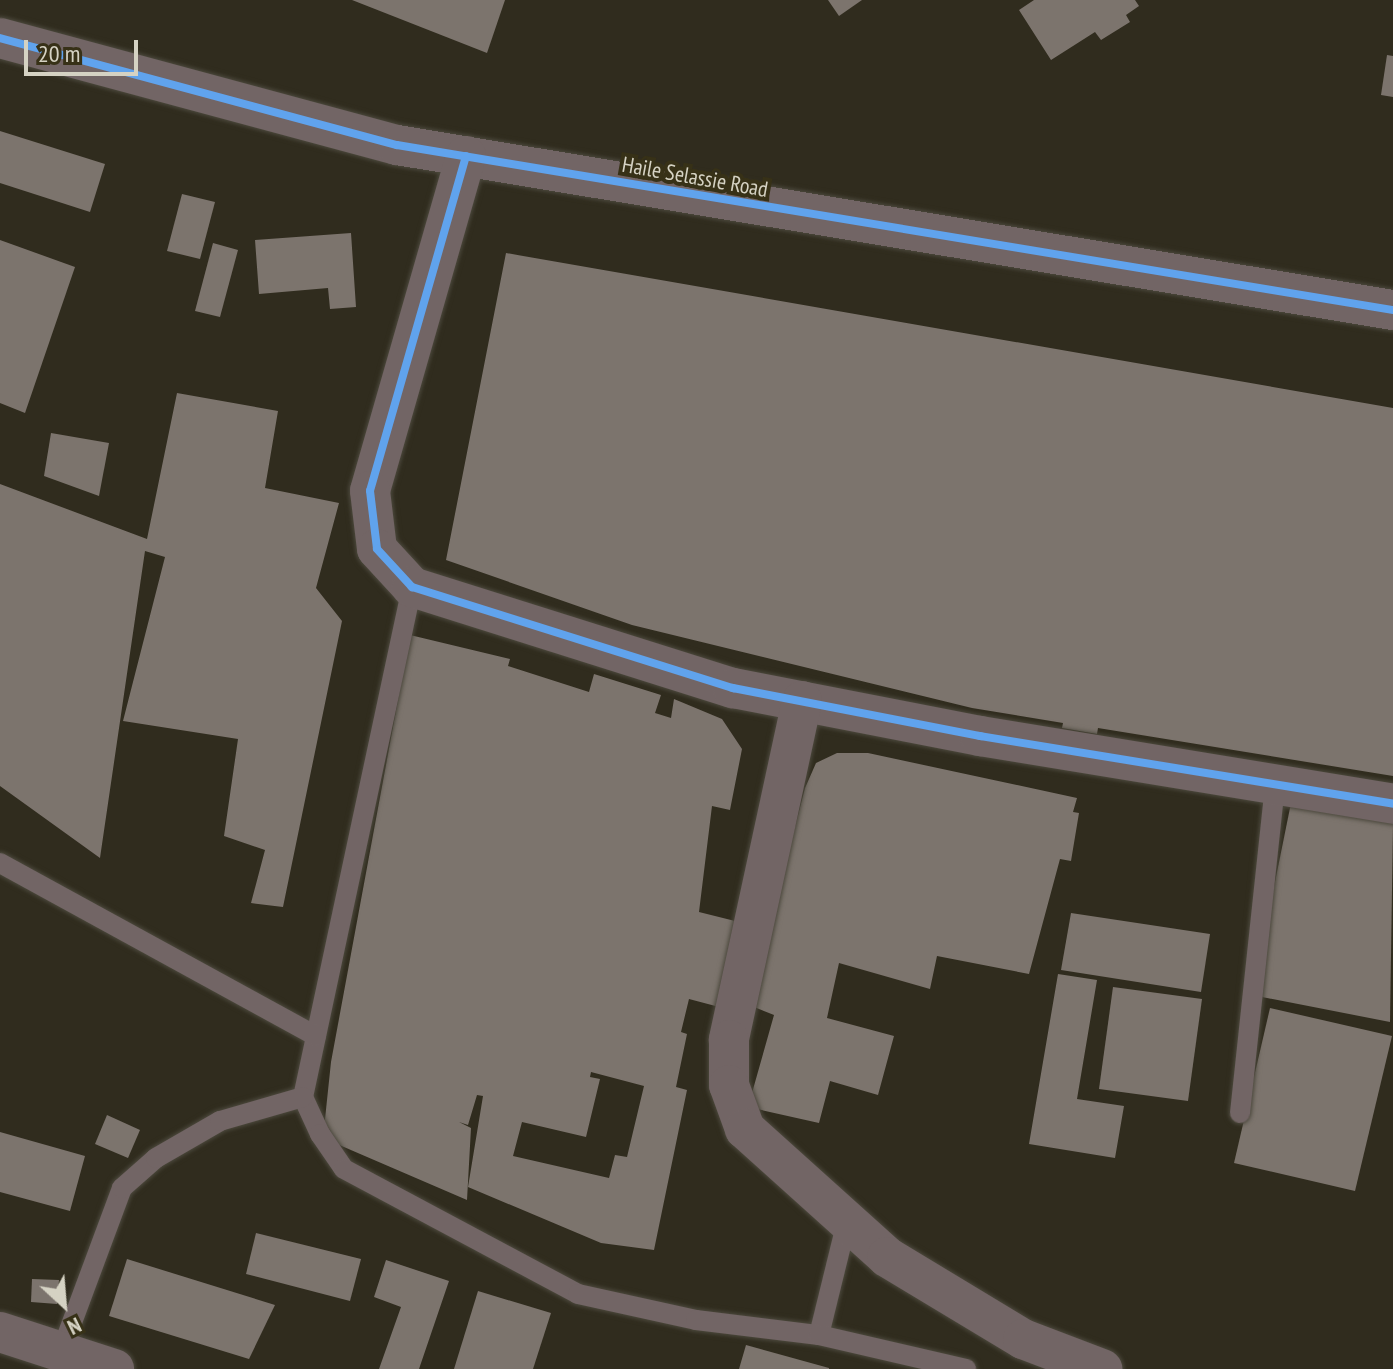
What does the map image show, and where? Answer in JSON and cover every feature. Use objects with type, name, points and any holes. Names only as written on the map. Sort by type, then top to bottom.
[{"type":"street","name":"Haile Selassie Road","points":[[0,38],[397,145],[1393,310]]},
{"type":"street","points":[[466,156],[370,491],[377,549],[412,587],[733,688],[980,736],[1393,804]]},
{"type":"street","points":[[802,701],[729,1040],[729,1085],[745,1129],[887,1257],[1023,1339],[1102,1369]]},
{"type":"street","points":[[0,1332],[109,1368]]},
{"type":"lane","points":[[412,587],[303,1097],[320,1134],[344,1169],[578,1294],[696,1320],[819,1335],[966,1369]]},
{"type":"lane","points":[[1240,1113],[1275,787]]},
{"type":"lane","points":[[0,863],[316,1036]]},
{"type":"lane","points":[[61,1352],[122,1188],[156,1158],[220,1121],[303,1097]]},
{"type":"lane","points":[[819,1335],[847,1221]]},
{"type":"building","points":[[352,0],[505,0],[487,53]]},
{"type":"building","points":[[828,0],[862,0],[839,16]]},
{"type":"building","points":[[1034,0],[1135,0],[1139,6],[1126,15],[1130,22],[1101,40],[1095,32],[1051,60],[1019,10]]},
{"type":"building","points":[[1387,55],[1393,56],[1393,97],[1381,95]]},
{"type":"building","points":[[0,131],[105,164],[90,212],[0,183]]},
{"type":"building","points":[[182,194],[215,202],[200,259],[167,251]]},
{"type":"building","points":[[351,233],[356,307],[330,309],[328,288],[259,294],[255,240]]},
{"type":"building","points":[[0,240],[75,267],[25,413],[0,403]]},
{"type":"building","points":[[213,243],[238,250],[220,317],[195,311]]},
{"type":"building","points":[[506,253],[1393,408],[1393,776],[1098,728],[1097,734],[1062,728],[1063,723],[972,708],[632,625],[446,560]]},
{"type":"building","points":[[177,393],[278,411],[265,488],[339,503],[316,588],[342,621],[283,907],[251,903],[265,850],[224,836],[238,739],[123,721],[165,557],[145,551],[100,858],[0,786],[0,484],[147,539]]},
{"type":"building","points":[[51,433],[109,443],[99,496],[44,476]]},
{"type":"building","points":[[410,635],[510,659],[508,666],[589,692],[594,674],[661,695],[655,713],[671,718],[674,699],[722,719],[742,749],[730,810],[712,806],[699,912],[747,924],[723,1008],[689,999],[681,1032],[687,1034],[676,1087],[687,1090],[654,1250],[601,1243],[468,1187],[483,1096],[477,1095],[468,1125],[459,1122],[471,1128],[467,1200],[323,1138],[331,1062]],"holes":[[[591,1072],[644,1086],[627,1157],[615,1155],[609,1178],[513,1156],[522,1122],[586,1137],[600,1079],[590,1077]]]},
{"type":"building","points":[[837,753],[868,753],[1077,798],[1073,812],[1079,813],[1071,861],[1060,859],[1029,974],[937,956],[930,989],[839,963],[827,1018],[894,1036],[878,1095],[830,1081],[819,1123],[748,1107],[774,1015],[749,1005],[805,788],[816,763]]},
{"type":"building","points":[[1291,803],[1393,823],[1390,1022],[1252,995]]},
{"type":"building","points":[[1071,913],[1210,934],[1201,992],[1061,970]]},
{"type":"building","points":[[1058,974],[1097,980],[1077,1099],[1124,1106],[1115,1158],[1029,1144]]},
{"type":"building","points":[[1113,987],[1202,999],[1188,1101],[1099,1089]]},
{"type":"building","points":[[1270,1008],[1392,1036],[1355,1191],[1234,1163]]},
{"type":"building","points":[[107,1115],[140,1130],[128,1158],[95,1144]]},
{"type":"building","points":[[0,1132],[85,1156],[70,1211],[0,1192]]},
{"type":"building","points":[[256,1233],[361,1259],[350,1301],[246,1274]]},
{"type":"building","points":[[127,1259],[275,1305],[249,1359],[109,1316]]},
{"type":"building","points":[[386,1260],[449,1281],[419,1369],[379,1369],[401,1307],[374,1297]]},
{"type":"building","points":[[32,1279],[59,1280],[57,1304],[31,1302]]},
{"type":"building","points":[[478,1291],[551,1313],[533,1369],[454,1369]]},
{"type":"building","points":[[746,1345],[829,1368],[829,1369],[739,1369]]},
{"type":"cycle path","points":[[0,38],[397,145],[1393,310]]},
{"type":"cycle path","points":[[466,156],[370,491],[377,549],[412,587],[733,688],[980,736],[1393,804]]}]
